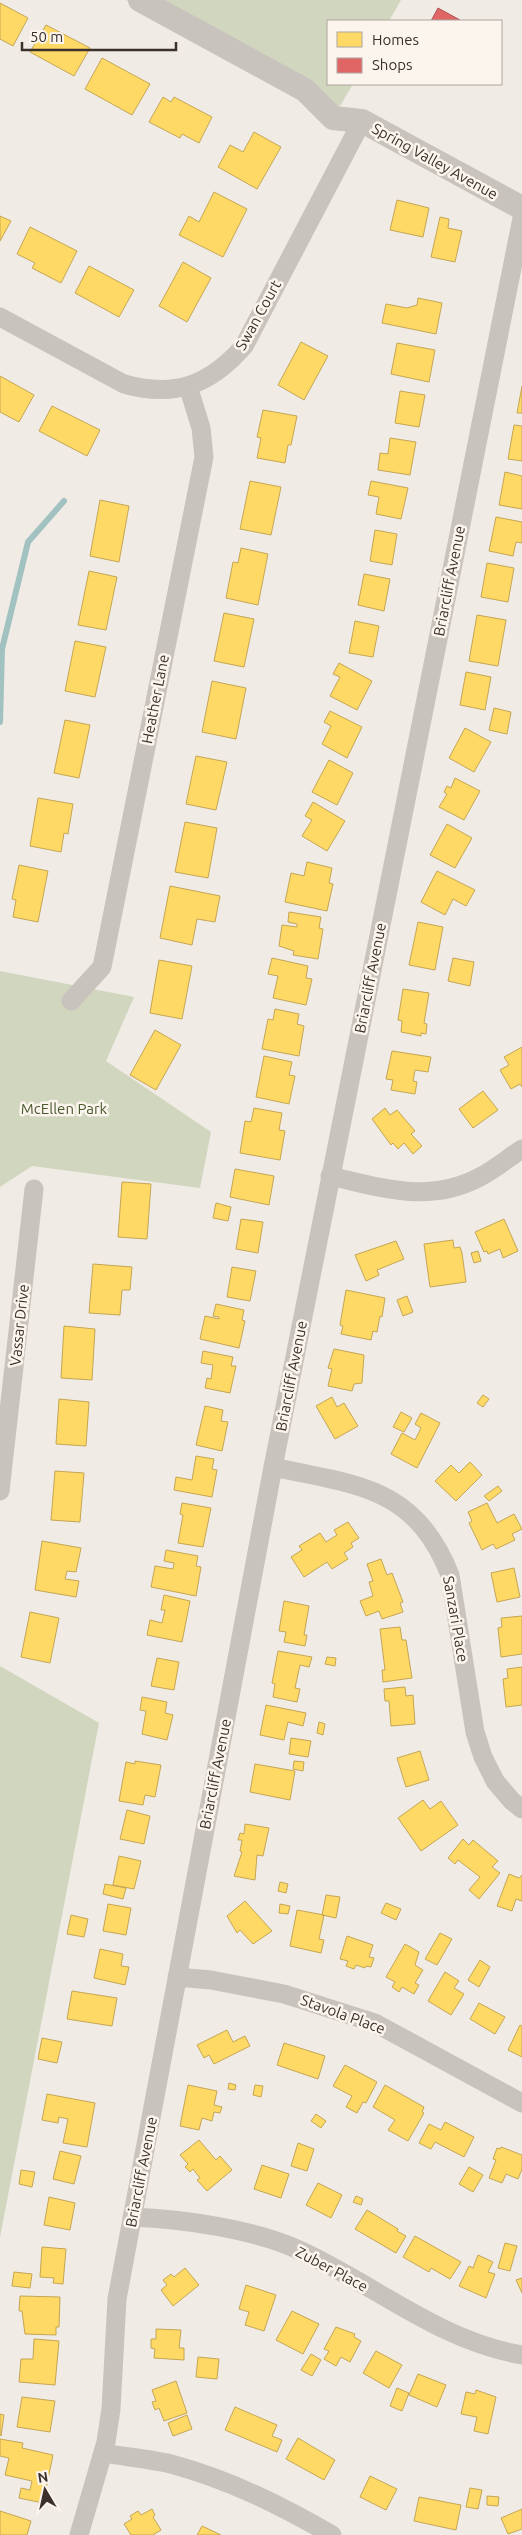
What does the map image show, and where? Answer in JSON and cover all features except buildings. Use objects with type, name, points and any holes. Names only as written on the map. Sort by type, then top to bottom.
[{"type":"street","name":"Spring Valley Avenue","points":[[140,0],[305,90],[334,118],[362,121],[522,208]]},
{"type":"street","name":"Swan Court","points":[[0,317],[124,384],[144,390],[167,390],[188,386],[209,377],[228,364],[244,346],[362,121]]},
{"type":"street","name":"Briarcliff Avenue","points":[[79,2535],[103,2453],[111,2409],[117,2299],[273,1467],[522,218]]},
{"type":"street","name":"Heather Lane","points":[[71,1001],[102,967],[204,457],[202,433],[188,386]]},
{"type":"street","points":[[330,1176],[398,1192],[424,1193],[452,1188],[478,1178],[522,1149]]},
{"type":"street","name":"Vassar Drive","points":[[0,1491],[34,1189]]},
{"type":"street","name":"Sanzari Place","points":[[273,1467],[365,1486],[388,1497],[409,1512],[427,1530],[442,1554],[450,1575],[474,1732],[482,1757],[495,1781],[522,1809]]},
{"type":"street","name":"Stavola Place","points":[[177,1977],[211,1980],[284,1994],[376,2023],[522,2103]]},
{"type":"street","name":"Zuber Place","points":[[132,2217],[166,2218],[250,2234],[298,2250],[453,2334],[488,2348],[522,2355]]},
{"type":"street","points":[[103,2453],[169,2464],[210,2476],[273,2502],[332,2535]]},
{"type":"green space","points":[[126,0],[401,0],[390,20],[327,20],[327,85],[352,85],[333,118]]},
{"type":"green space","name":"McEllen Park","points":[[0,971],[134,997],[106,1061],[211,1132],[200,1188],[32,1166],[0,1187]]},
{"type":"green space","points":[[0,1666],[99,1723],[0,2237]]},
{"type":"waterway","points":[[0,722],[2,649],[28,542],[64,501]]}]
